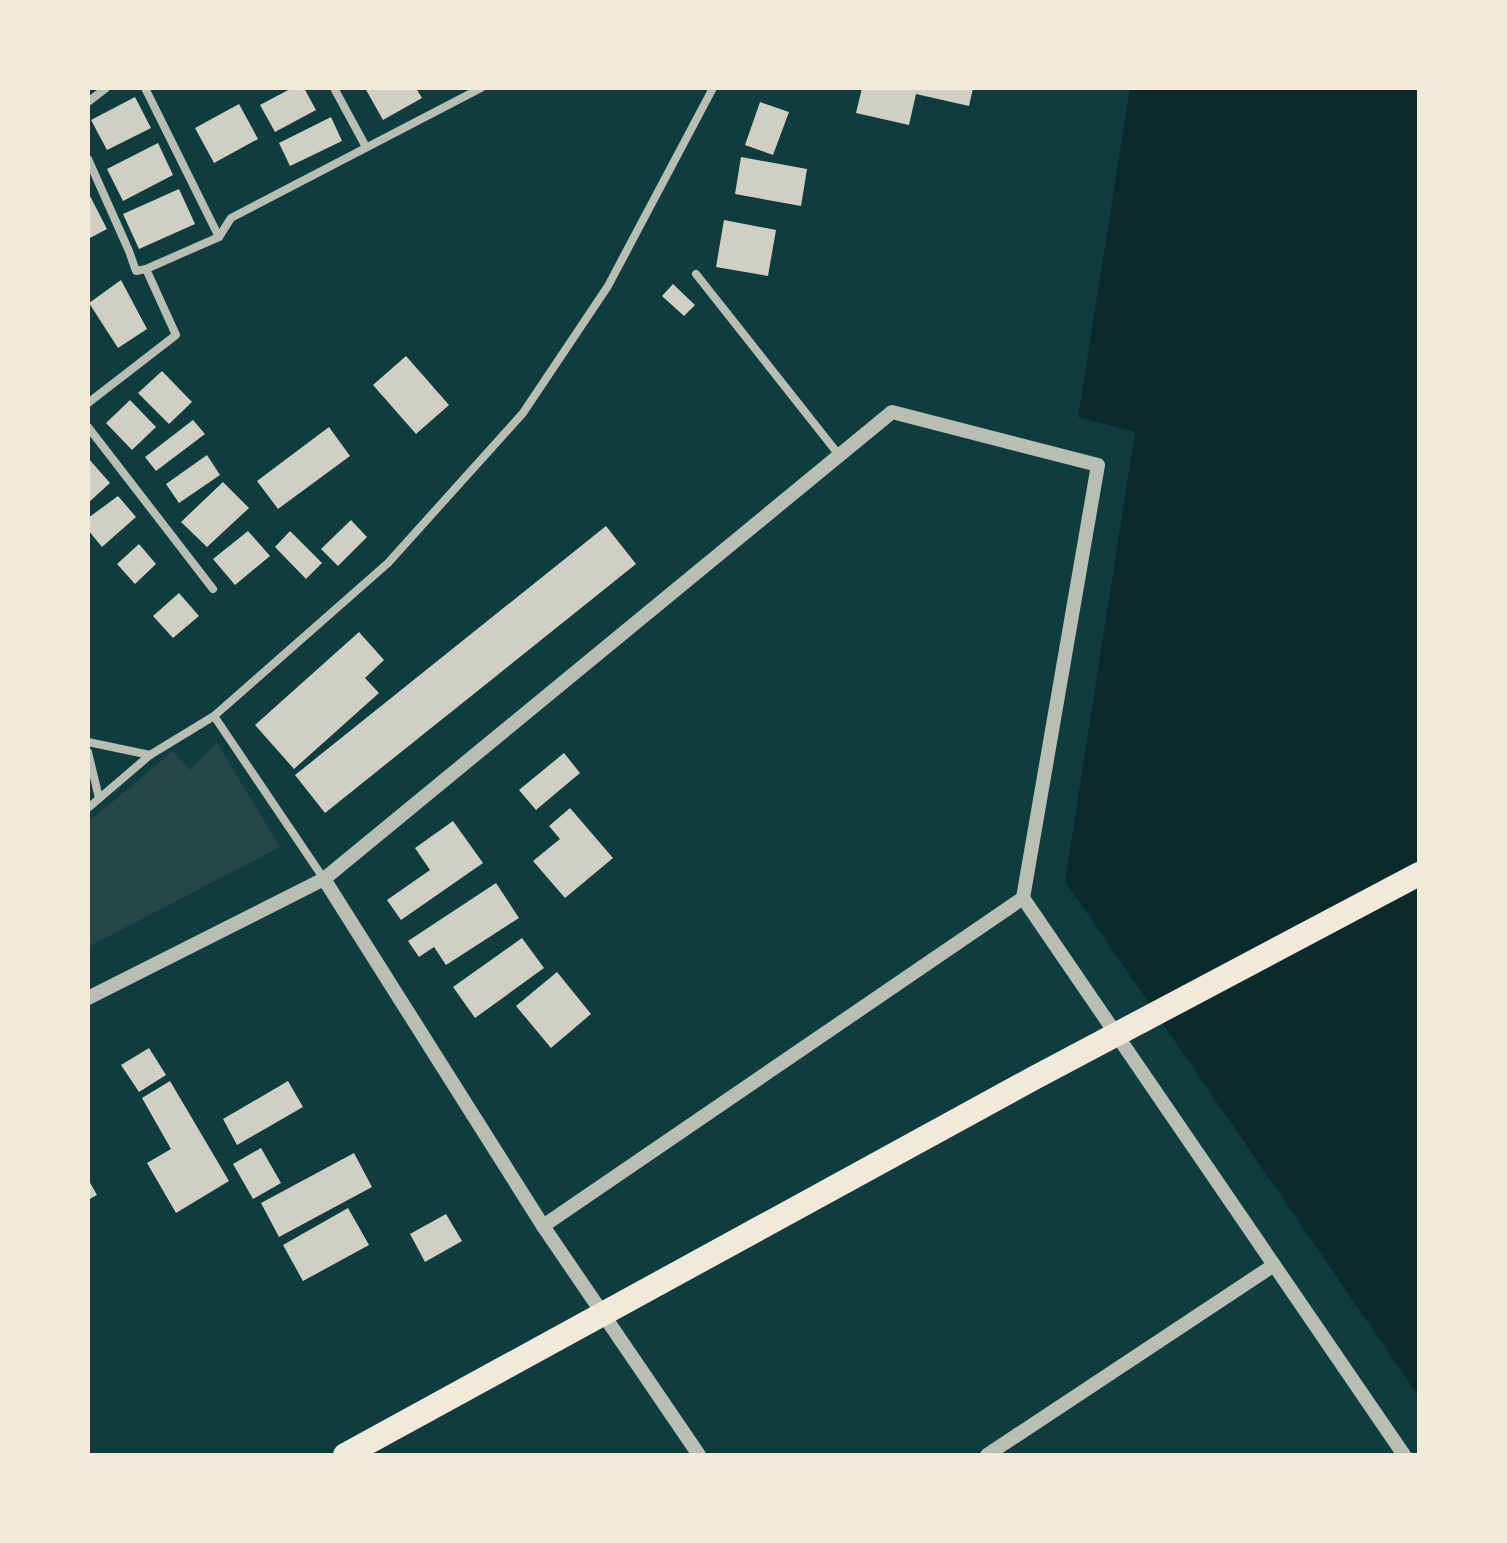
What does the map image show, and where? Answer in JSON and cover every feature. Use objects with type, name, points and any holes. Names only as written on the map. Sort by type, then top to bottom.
[{"type":"highway","points":[[345,1455],[1020,1085],[1419,874]]},
{"type":"street","points":[[88,102],[106,88]]},
{"type":"street","points":[[145,88],[219,237]]},
{"type":"street","points":[[334,88],[366,147]]},
{"type":"street","points":[[88,159],[136,271],[219,237],[231,218],[481,88]]},
{"type":"street","points":[[88,808],[150,755],[214,716],[388,563],[523,413],[608,286],[713,88]]},
{"type":"street","points":[[88,403],[176,335],[146,269]]},
{"type":"street","points":[[696,274],[839,455]]},
{"type":"street","points":[[88,998],[324,879],[892,412],[1098,465],[1023,898],[1404,1455]]},
{"type":"street","points":[[88,427],[213,589]]},
{"type":"street","points":[[214,716],[324,879],[543,1226],[699,1455]]},
{"type":"street","points":[[88,742],[150,755]]},
{"type":"street","points":[[88,752],[99,798]]},
{"type":"street","points":[[543,1226],[1023,898]]},
{"type":"street","points":[[987,1455],[1274,1265]]},
{"type":"shaded area","points":[[1130,88],[1419,88],[1419,1397],[1065,881],[1135,432],[1078,417]]},
{"type":"shaded area","points":[[217,743],[280,847],[88,947],[88,822],[173,751],[190,770]]},
{"type":"building","points":[[292,88],[304,88],[316,110],[275,132],[260,105]]},
{"type":"building","points":[[365,88],[416,88],[422,98],[383,120]]},
{"type":"building","points":[[862,88],[973,88],[969,106],[916,94],[909,125],[856,113]]},
{"type":"building","points":[[135,97],[151,128],[107,150],[91,120]]},
{"type":"building","points":[[760,102],[789,112],[773,155],[745,145]]},
{"type":"building","points":[[239,104],[258,139],[214,163],[195,128]]},
{"type":"building","points":[[331,117],[342,141],[290,166],[279,143]]},
{"type":"building","points":[[158,143],[173,175],[123,201],[107,169]]},
{"type":"building","points":[[741,157],[807,169],[801,206],[735,194]]},
{"type":"building","points":[[179,189],[195,224],[139,249],[123,214]]},
{"type":"building","points":[[88,192],[107,229],[88,239]]},
{"type":"building","points":[[724,220],[776,230],[768,276],[716,267]]},
{"type":"building","points":[[121,280],[147,329],[118,348],[89,303]]},
{"type":"building","points":[[673,284],[695,305],[684,316],[662,296]]},
{"type":"building","points":[[406,356],[449,405],[416,434],[373,385]]},
{"type":"building","points":[[162,371],[192,402],[169,424],[138,393]]},
{"type":"building","points":[[130,400],[156,427],[132,450],[106,423]]},
{"type":"building","points":[[193,420],[205,434],[156,471],[145,457]]},
{"type":"building","points":[[329,427],[350,456],[278,509],[257,481]]},
{"type":"building","points":[[207,455],[220,475],[179,503],[166,484]]},
{"type":"building","points":[[88,458],[110,483],[88,503]]},
{"type":"building","points":[[223,482],[249,508],[207,547],[181,522]]},
{"type":"building","points":[[118,496],[136,517],[102,547],[88,530],[88,518]]},
{"type":"building","points":[[351,520],[367,537],[338,566],[321,549]]},
{"type":"building","points":[[606,526],[636,564],[325,813],[295,775]]},
{"type":"building","points":[[248,531],[270,556],[235,585],[213,559]]},
{"type":"building","points":[[290,531],[322,563],[306,579],[275,547]]},
{"type":"building","points":[[139,544],[156,564],[135,584],[117,564]]},
{"type":"building","points":[[179,593],[199,616],[173,638],[153,616]]},
{"type":"building","points":[[359,632],[384,660],[365,678],[379,693],[294,769],[255,725]]},
{"type":"building","points":[[564,753],[580,773],[536,810],[519,790]]},
{"type":"building","points":[[570,808],[613,858],[565,898],[533,861],[560,839],[549,826]]},
{"type":"building","points":[[453,821],[483,863],[401,920],[387,900],[430,870],[415,848]]},
{"type":"building","points":[[496,883],[519,918],[446,965],[434,947],[419,957],[408,941]]},
{"type":"building","points":[[522,938],[544,968],[475,1018],[453,987]]},
{"type":"building","points":[[557,972],[591,1014],[551,1048],[516,1006]]},
{"type":"building","points":[[149,1048],[166,1075],[139,1092],[121,1065]]},
{"type":"building","points":[[170,1081],[229,1181],[176,1213],[147,1163],[171,1149],[142,1098]]},
{"type":"building","points":[[288,1081],[303,1107],[237,1145],[223,1119]]},
{"type":"building","points":[[261,1148],[281,1183],[253,1199],[233,1164]]},
{"type":"building","points":[[354,1153],[372,1187],[279,1237],[261,1203]]},
{"type":"building","points":[[88,1179],[97,1195],[88,1200]]},
{"type":"building","points":[[348,1208],[369,1245],[303,1281],[283,1245]]},
{"type":"building","points":[[446,1214],[462,1241],[425,1262],[410,1234]]}]
